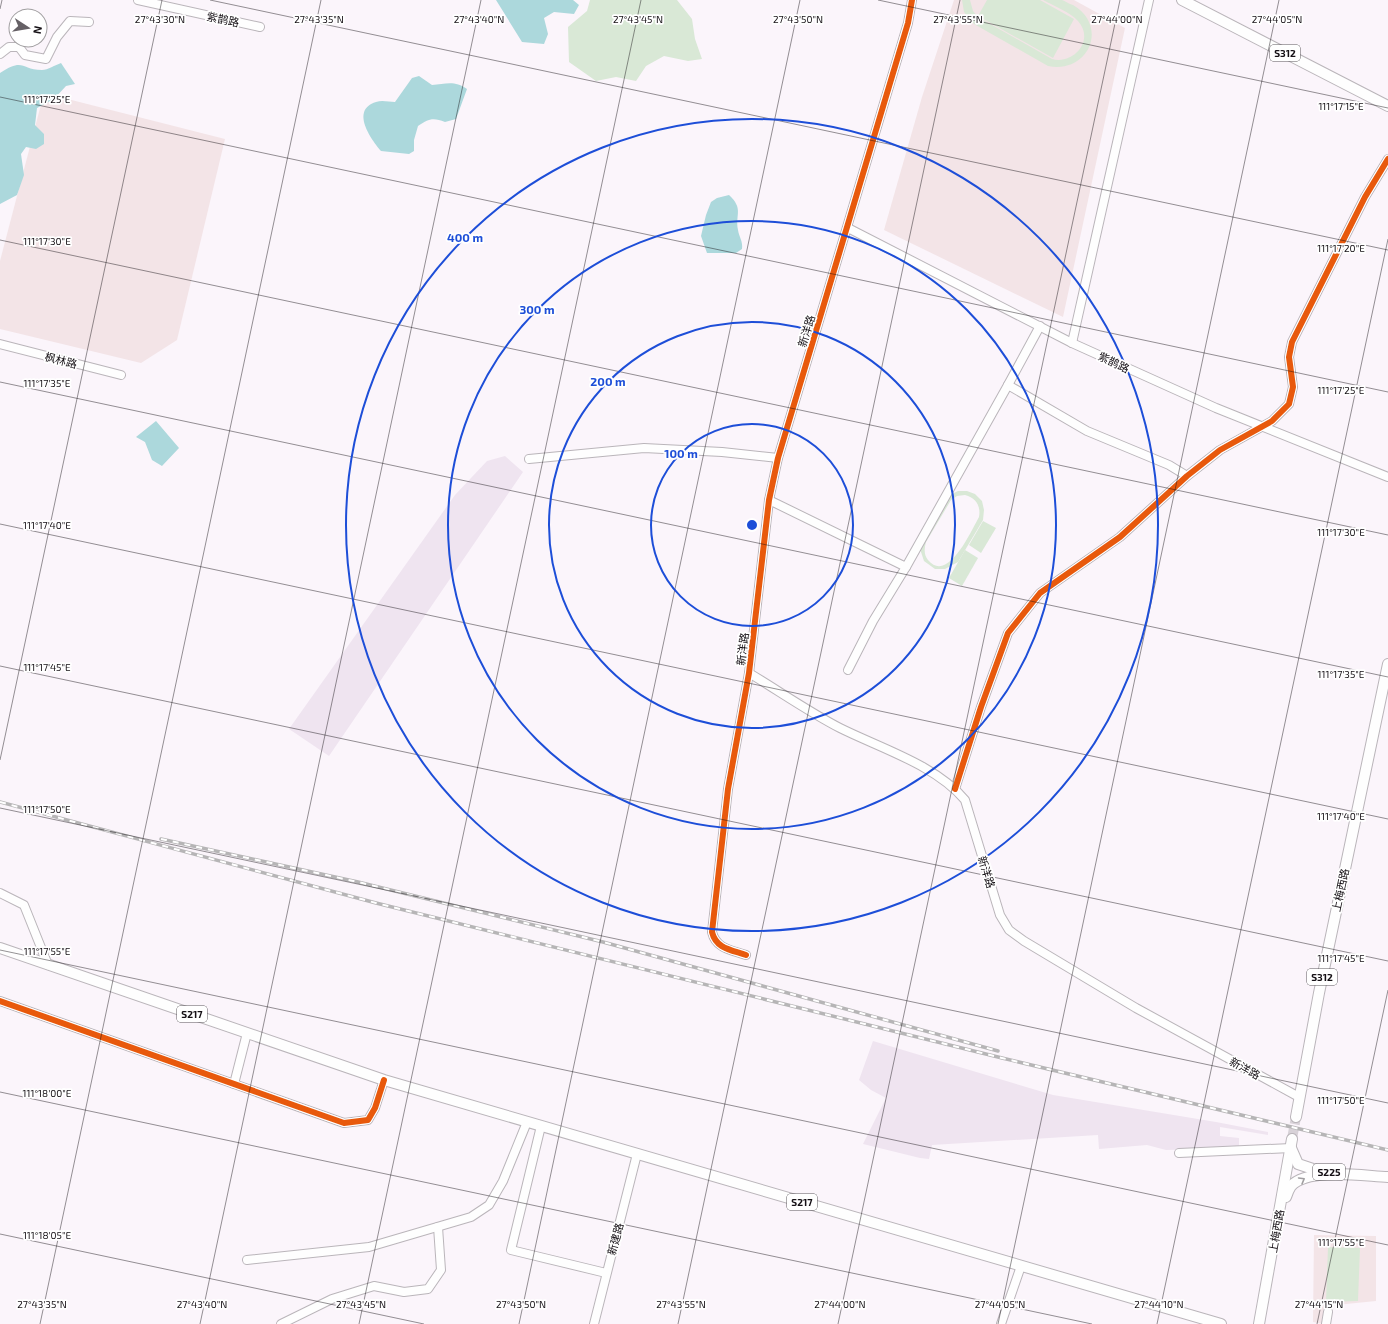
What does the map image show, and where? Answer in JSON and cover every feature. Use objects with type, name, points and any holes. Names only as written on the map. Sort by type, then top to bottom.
[{"type":"main road","name":"S312","points":[[1182,0],[1388,106]]},
{"type":"main road","name":"上梅西路","points":[[1296,1117],[1319,993],[1388,664]]},
{"type":"main road","name":"S217","points":[[0,948],[384,1080],[1221,1324]]},
{"type":"main road","name":"上梅西路","points":[[1259,1324],[1292,1144]]},
{"type":"main road","name":"S225","points":[[1292,1144],[1298,1164],[1316,1170],[1383,1177]]},
{"type":"main road","points":[[1280,1210],[1291,1186],[1307,1176],[1324,1173],[1383,1177]]},
{"type":"street","name":"紫鹊路","points":[[138,0],[260,27]]},
{"type":"street","name":"新洋路","points":[[912,0],[908,23],[848,228],[778,458],[769,500],[749,673],[839,727],[914,763],[955,789],[965,800],[1000,915],[1009,930],[1024,941],[1136,1008],[1299,1097]]},
{"type":"street","points":[[1072,343],[1149,0]]},
{"type":"street","points":[[0,54],[9,47],[19,47],[25,55],[46,59],[57,37],[70,22],[89,22]]},
{"type":"street","points":[[955,789],[981,707],[1008,633],[1040,593],[1120,537],[1187,476],[1220,450],[1272,421],[1289,404],[1293,387],[1289,357],[1292,342],[1365,197],[1388,159]]},
{"type":"street","name":"紫鹊路","points":[[848,228],[1072,343],[1216,408],[1388,477]]},
{"type":"street","points":[[848,670],[872,622],[906,568],[1040,326]]},
{"type":"street","name":"枫林路","points":[[0,344],[121,375]]},
{"type":"street","points":[[1008,384],[1087,431],[1169,465],[1187,476]]},
{"type":"street","points":[[529,459],[644,448],[722,452],[778,458]]},
{"type":"street","points":[[769,500],[906,568]]},
{"type":"street","points":[[746,955],[721,947],[714,939],[712,932],[728,789],[749,673]]},
{"type":"street","points":[[0,893],[24,905],[48,965]]},
{"type":"street","points":[[0,1001],[344,1124],[368,1120],[375,1108],[384,1080]]},
{"type":"street","points":[[234,1084],[247,1033]]},
{"type":"street","points":[[247,1260],[369,1247],[470,1217],[489,1205],[503,1181],[527,1122]]},
{"type":"street","points":[[541,1126],[511,1250],[606,1273]]},
{"type":"street","points":[[1179,1153],[1292,1144]]},
{"type":"street","name":"新建路","points":[[594,1324],[637,1154]]},
{"type":"street","points":[[281,1324],[332,1299],[374,1286],[404,1292],[428,1289],[440,1270],[438,1227]]},
{"type":"street","points":[[1001,1324],[1021,1266]]},
{"type":"street","points":[[1326,1324],[1328,1312]]},
{"type":"shaded area","points":[[954,0],[1074,0],[1125,28],[1063,317],[884,230],[922,97]]},
{"type":"shaded area","points":[[44,93],[225,139],[177,340],[141,363],[0,329],[0,261]]},
{"type":"shaded area","points":[[505,456],[523,472],[329,756],[289,729],[455,495],[487,461]]},
{"type":"shaded area","points":[[873,1041],[1053,1095],[1216,1122],[1268,1132],[1268,1135],[1220,1127],[1220,1136],[1239,1138],[1239,1147],[1203,1149],[1166,1150],[1147,1145],[1099,1149],[1098,1135],[932,1145],[929,1159],[920,1158],[863,1144],[886,1098],[871,1090],[859,1080]]},
{"type":"shaded area","points":[[1314,1235],[1376,1236],[1376,1301],[1326,1306],[1323,1324],[1313,1322]]},
{"type":"green space","points":[[590,0],[677,0],[692,19],[695,39],[702,59],[688,61],[664,56],[646,66],[636,81],[616,77],[596,81],[569,62],[568,27],[587,11]]},
{"type":"green space","points":[[962,0],[970,0],[973,11],[978,17],[1052,59],[1060,60],[1074,55],[1080,49],[1084,36],[1083,28],[1075,18],[1043,0],[1062,0],[1073,5],[1084,14],[1090,25],[1092,36],[1089,46],[1083,56],[1074,63],[1062,67],[1048,66],[974,24],[964,12]]},
{"type":"green space","points":[[987,0],[1040,0],[1074,19],[1053,58],[978,16]]},
{"type":"green space","points":[[958,491],[967,491],[975,494],[982,501],[984,510],[983,520],[958,562],[945,569],[935,569],[924,561],[920,549],[950,495]],"holes":[[[957,496],[969,496],[977,503],[979,517],[965,543],[951,561],[943,565],[936,566],[928,560],[925,554],[926,542],[951,500]]]},
{"type":"green space","points":[[983,521],[996,528],[981,553],[969,545]]},
{"type":"green space","points":[[965,550],[978,558],[962,586],[949,578]]},
{"type":"green space","points":[[1328,1247],[1360,1248],[1358,1301],[1326,1302]]},
{"type":"water","points":[[496,0],[573,0],[579,5],[574,14],[554,12],[544,18],[548,34],[544,44],[522,42]]},
{"type":"water","points":[[61,63],[75,84],[66,86],[54,99],[37,108],[35,125],[44,134],[44,144],[36,149],[26,147],[21,154],[24,175],[17,195],[0,204],[0,73],[8,68],[18,65],[44,70]]},
{"type":"water","points":[[419,76],[432,85],[446,83],[458,84],[467,89],[456,119],[445,122],[431,120],[418,126],[414,140],[414,151],[409,154],[381,151],[372,139],[365,125],[364,111],[368,106],[376,102],[395,102],[412,78]]},
{"type":"water","points":[[729,195],[734,200],[738,208],[737,224],[742,249],[736,253],[707,253],[701,236],[706,215],[711,202],[717,198]]},
{"type":"water","points":[[156,421],[179,448],[162,466],[152,460],[145,442],[136,437]]},
{"type":"tunnel","points":[[1292,1139],[1296,1117]]},
{"type":"railway","points":[[0,802],[376,903],[1002,1058],[1388,1150]]},
{"type":"railway","points":[[161,839],[358,882],[603,942],[998,1051]]},
{"type":"cycle path","points":[[746,955],[725,948],[717,942],[712,932],[728,789],[749,673],[769,500],[778,458],[908,23],[912,0]]},
{"type":"cycle path","points":[[955,789],[981,707],[1008,633],[1040,593],[1120,537],[1187,476],[1220,450],[1272,421],[1289,404],[1293,387],[1289,357],[1292,342],[1365,197],[1388,159]]},
{"type":"cycle path","points":[[0,1001],[344,1123],[368,1120],[375,1108],[384,1080]]}]
